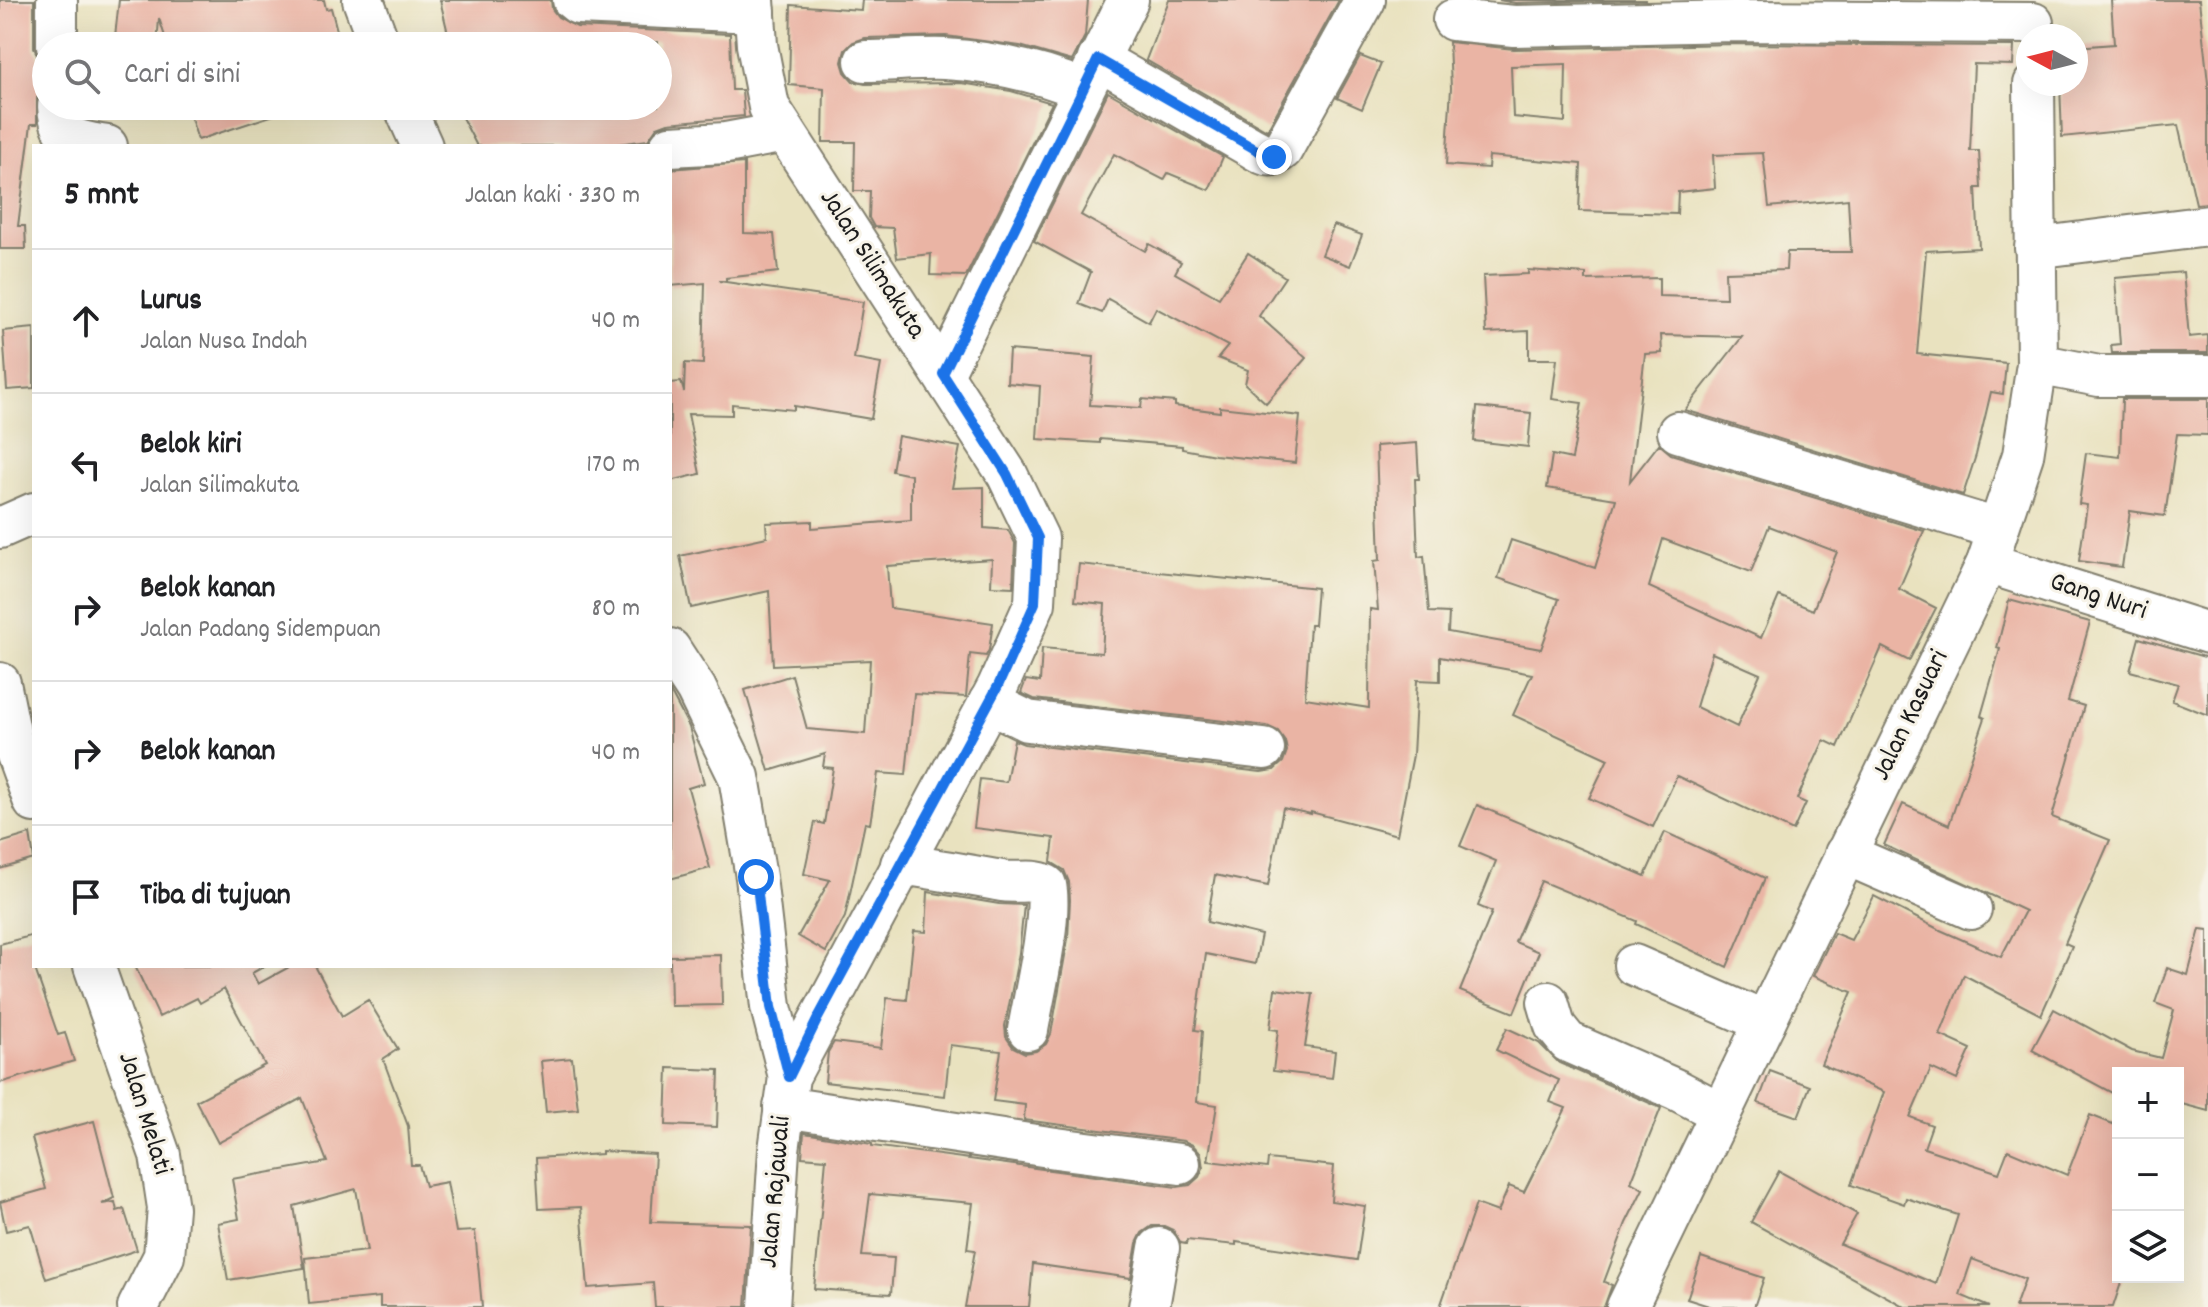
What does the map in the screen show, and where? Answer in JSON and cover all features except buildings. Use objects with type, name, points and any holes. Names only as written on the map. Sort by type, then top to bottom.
[{"type":"street","points":[[57,0],[57,32]]},
{"type":"street","points":[[363,0],[375,32]]},
{"type":"street","points":[[573,0],[578,4],[755,6]]},
{"type":"street","points":[[943,374],[1128,0]]},
{"type":"street","points":[[865,61],[941,59],[1015,67],[1056,78],[1091,74],[1274,157],[1282,150],[1365,0]]},
{"type":"street","name":"Jalan Silimakuta","points":[[755,6],[757,45],[769,107],[1007,474],[1038,538],[1035,603],[989,702],[901,864],[786,1092]]},
{"type":"street","points":[[1453,20],[1514,26],[1734,21],[2033,20]]},
{"type":"street","name":"Jalan Kasuari","points":[[1627,1307],[1992,546],[2023,455],[2037,364],[2034,96]]},
{"type":"street","points":[[60,120],[65,134],[98,144]]},
{"type":"street","points":[[410,120],[421,144]]},
{"type":"street","points":[[672,146],[738,141],[785,132]]},
{"type":"street","points":[[2035,248],[2208,226]]},
{"type":"street","points":[[2037,364],[2099,376],[2208,376]]},
{"type":"street","name":"Gang Nuri","points":[[1678,432],[1992,546],[2208,633]]},
{"type":"street","points":[[0,528],[32,514]]},
{"type":"street","points":[[672,652],[696,689],[739,777],[786,1092],[1056,1148],[1180,1164]]},
{"type":"street","points":[[13,693],[12,741],[32,796]]},
{"type":"street","points":[[989,702],[1027,721],[1264,749]]},
{"type":"street","points":[[1845,854],[1971,909]]},
{"type":"street","points":[[901,864],[1002,881],[1032,880],[1046,885],[1046,922],[1028,1030]]},
{"type":"street","points":[[1634,965],[1765,1022]]},
{"type":"street","name":"Jalan Melati","points":[[95,968],[160,1155],[168,1208],[164,1256],[138,1307]]},
{"type":"street","points":[[1548,1002],[1555,1026],[1568,1042],[1721,1113]]},
{"type":"street","name":"Jalan Rajawali","points":[[769,1307],[770,1259],[786,1092]]},
{"type":"street","points":[[1149,1307],[1159,1248]]},
{"type":"route","points":[[756,877],[771,1007],[789,1077],[998,686],[1035,603],[1038,538],[1007,474],[943,374],[953,348],[1098,59],[1269,157],[1274,157]]}]
